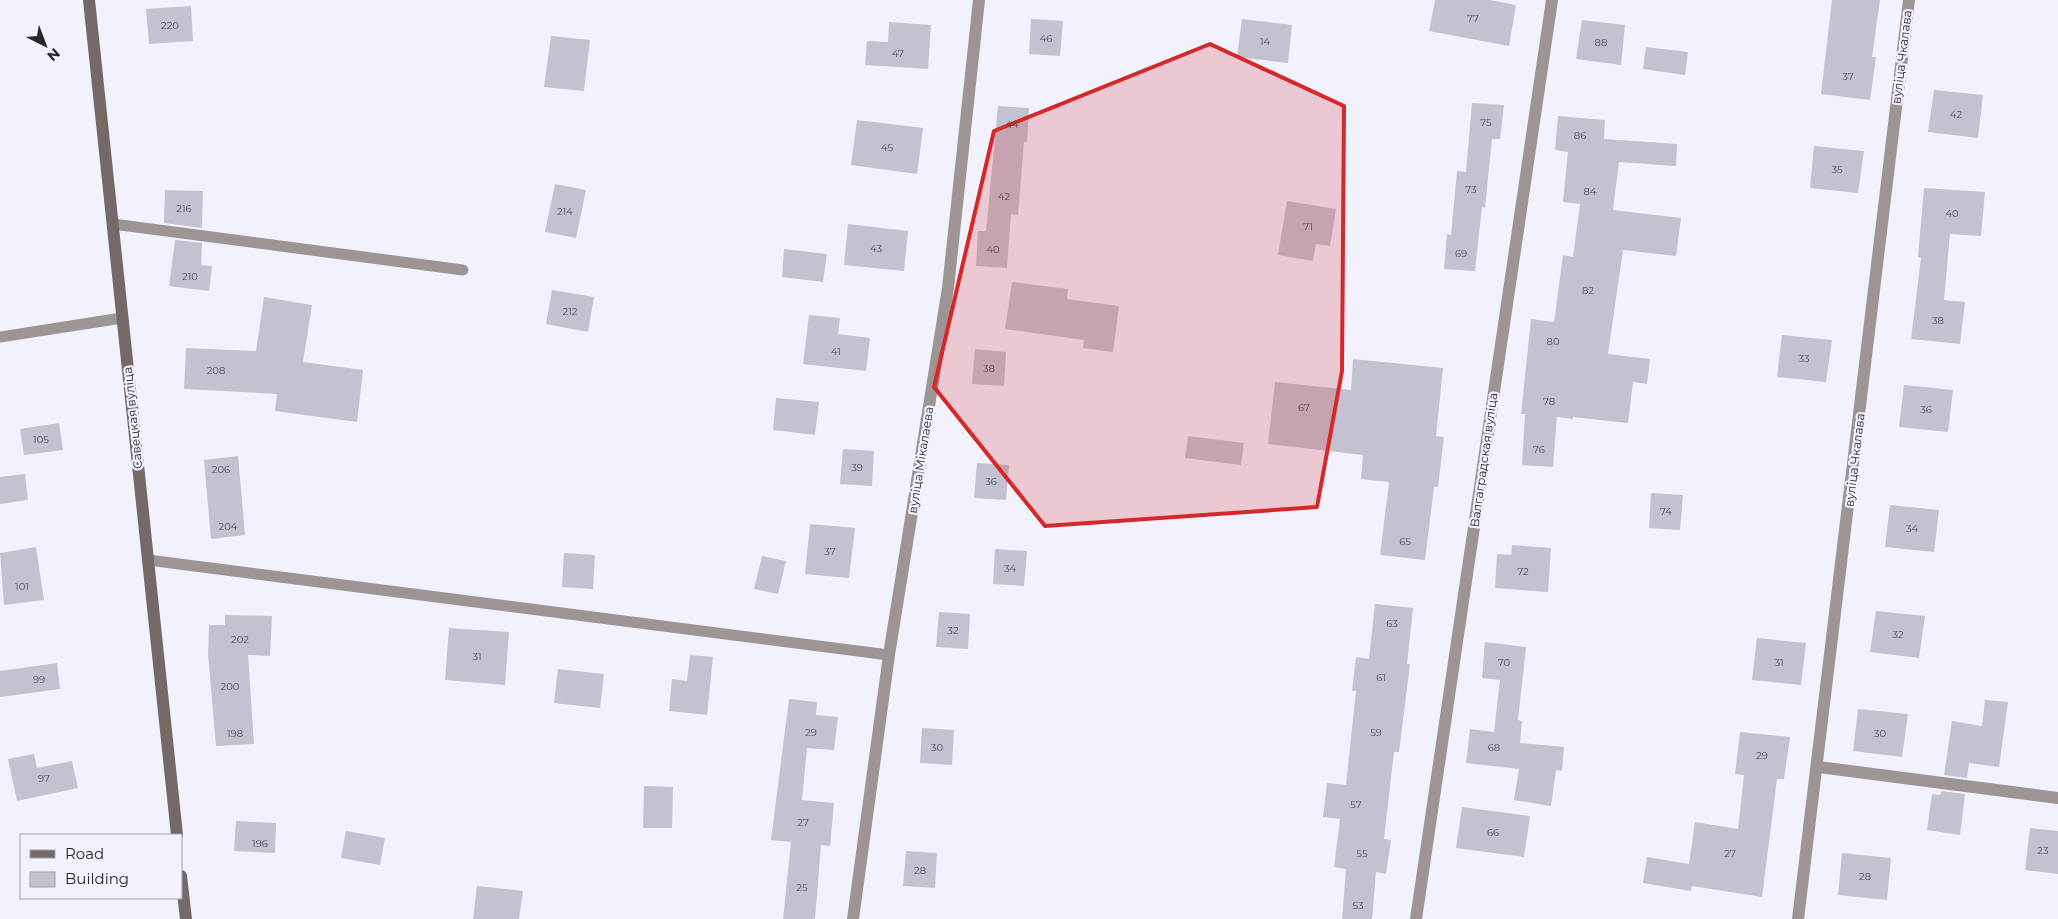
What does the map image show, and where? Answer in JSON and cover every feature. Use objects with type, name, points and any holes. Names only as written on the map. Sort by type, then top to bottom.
[{"type":"main road","name":"Савецкая вуліца","points":[[89,0],[177,834]]},
{"type":"main road","points":[[182,885],[186,919]]},
{"type":"street","name":"вуліца Мікалаева","points":[[853,919],[889,656],[948,288],[979,0]]},
{"type":"street","name":"Валгаградская вуліца","points":[[1416,919],[1552,0]]},
{"type":"street","name":"вуліца Чкалава","points":[[1798,919],[1818,766],[1909,0]]},
{"type":"street","points":[[1818,766],[2058,798]]},
{"type":"lane","points":[[113,224],[463,270]]},
{"type":"lane","points":[[0,337],[122,318]]},
{"type":"lane","points":[[148,560],[889,656]]},
{"type":"highlighted area","points":[[1210,44],[1344,106],[1342,371],[1317,507],[1045,526],[934,387],[994,131]]},
{"type":"building","points":[[1435,0],[1490,0],[1516,5],[1509,46],[1429,31]]},
{"type":"building","points":[[1832,0],[1880,0],[1872,57],[1876,57],[1870,100],[1821,94]]},
{"type":"building","points":[[191,6],[193,41],[149,44],[146,9]]},
{"type":"building","points":[[1031,19],[1063,21],[1060,56],[1029,54]]},
{"type":"building","points":[[1242,19],[1292,25],[1288,63],[1237,57]]},
{"type":"building","points":[[1582,20],[1625,25],[1621,65],[1576,59]]},
{"type":"building","points":[[889,22],[931,25],[928,69],[865,65],[867,41],[888,42]]},
{"type":"building","points":[[551,36],[590,40],[584,91],[544,87]]},
{"type":"building","points":[[1646,47],[1688,52],[1685,75],[1643,69]]},
{"type":"building","points":[[1934,90],[1983,95],[1978,138],[1928,132]]},
{"type":"building","points":[[1472,103],[1504,105],[1500,139],[1492,139],[1485,208],[1482,207],[1475,271],[1444,269],[1447,234],[1451,235],[1457,171],[1466,172]]},
{"type":"building","points":[[998,106],[1029,108],[1018,215],[1011,214],[1007,268],[976,266],[978,231],[986,231]]},
{"type":"building","points":[[1558,116],[1605,120],[1604,139],[1677,144],[1676,166],[1619,162],[1613,210],[1681,218],[1676,256],[1623,250],[1608,354],[1650,359],[1647,384],[1633,382],[1628,423],[1557,417],[1553,467],[1522,465],[1525,414],[1521,414],[1531,319],[1554,322],[1563,255],[1573,257],[1580,204],[1563,202],[1568,152],[1555,150]]},
{"type":"building","points":[[857,120],[923,128],[917,174],[851,165]]},
{"type":"building","points":[[1814,146],[1864,151],[1858,193],[1810,188]]},
{"type":"building","points":[[555,184],[586,190],[576,238],[545,232]]},
{"type":"building","points":[[1924,188],[1985,192],[1981,236],[1950,234],[1944,300],[1965,302],[1960,344],[1911,339],[1921,258],[1918,257]]},
{"type":"building","points":[[165,190],[203,191],[202,228],[164,223]]},
{"type":"building","points":[[1287,201],[1336,209],[1330,246],[1316,244],[1313,261],[1278,255]]},
{"type":"building","points":[[848,224],[908,231],[904,271],[844,265]]},
{"type":"building","points":[[175,240],[202,243],[201,265],[212,266],[209,291],[169,286]]},
{"type":"building","points":[[784,249],[827,254],[823,282],[782,277]]},
{"type":"building","points":[[1012,282],[1068,289],[1067,299],[1119,306],[1113,352],[1083,348],[1084,340],[1005,329]]},
{"type":"building","points":[[552,290],[594,297],[588,332],[546,324]]},
{"type":"building","points":[[264,297],[312,305],[303,362],[363,370],[357,422],[275,411],[277,394],[184,389],[186,348],[256,351]]},
{"type":"building","points":[[809,315],[840,318],[838,334],[870,338],[866,371],[803,364]]},
{"type":"building","points":[[1782,335],[1832,340],[1826,382],[1777,377]]},
{"type":"building","points":[[975,349],[1006,352],[1004,386],[972,384]]},
{"type":"building","points":[[1353,359],[1443,368],[1436,436],[1444,437],[1438,487],[1434,487],[1425,560],[1380,555],[1389,482],[1361,479],[1363,455],[1268,444],[1275,382],[1351,390]]},
{"type":"building","points":[[1904,385],[1953,390],[1948,432],[1899,427]]},
{"type":"building","points":[[776,398],[819,402],[815,435],[773,430]]},
{"type":"building","points":[[59,423],[63,450],[24,455],[20,429]]},
{"type":"building","points":[[1188,436],[1244,443],[1241,465],[1185,458]]},
{"type":"building","points":[[843,449],[874,451],[872,486],[840,484]]},
{"type":"building","points":[[238,456],[245,535],[211,539],[204,460]]},
{"type":"building","points":[[977,463],[1009,465],[1006,500],[974,498]]},
{"type":"building","points":[[25,474],[28,500],[0,504],[0,477]]},
{"type":"building","points":[[1651,493],[1683,495],[1680,530],[1649,528]]},
{"type":"building","points":[[1890,505],[1939,510],[1934,552],[1885,547]]},
{"type":"building","points":[[810,524],[855,528],[849,578],[805,574]]},
{"type":"building","points":[[1512,545],[1551,548],[1548,592],[1495,588],[1497,554],[1511,555]]},
{"type":"building","points":[[36,547],[44,600],[4,605],[0,553]]},
{"type":"building","points":[[995,549],[1027,551],[1024,586],[993,584]]},
{"type":"building","points":[[564,553],[595,555],[593,589],[562,587]]},
{"type":"building","points":[[762,556],[786,561],[778,594],[754,589]]},
{"type":"building","points":[[1375,604],[1413,608],[1407,664],[1410,664],[1399,752],[1394,752],[1384,839],[1391,840],[1386,874],[1376,872],[1372,919],[1342,919],[1346,869],[1334,867],[1340,819],[1323,817],[1327,783],[1346,785],[1356,691],[1352,691],[1356,657],[1369,659]]},
{"type":"building","points":[[1876,611],[1925,616],[1919,658],[1870,652]]},
{"type":"building","points":[[939,612],[970,614],[968,649],[936,647]]},
{"type":"building","points":[[225,615],[272,616],[270,656],[248,655],[254,744],[216,746],[208,654],[209,625],[225,625]]},
{"type":"building","points":[[449,628],[509,632],[505,685],[445,680]]},
{"type":"building","points":[[1757,638],[1806,643],[1801,685],[1752,680]]},
{"type":"building","points":[[1485,642],[1526,647],[1518,720],[1522,721],[1520,743],[1564,747],[1562,771],[1556,770],[1551,806],[1514,800],[1519,769],[1466,763],[1470,729],[1494,732],[1500,680],[1482,678]]},
{"type":"building","points":[[690,655],[713,657],[707,715],[669,711],[672,679],[687,681]]},
{"type":"building","points":[[57,663],[60,689],[0,697],[0,671]]},
{"type":"building","points":[[558,669],[604,674],[600,708],[554,703]]},
{"type":"building","points":[[789,699],[817,702],[816,715],[838,717],[834,750],[807,748],[802,800],[834,803],[830,846],[821,845],[815,919],[783,919],[791,842],[771,840]]},
{"type":"building","points":[[1985,700],[2008,702],[1999,767],[1969,763],[1967,778],[1944,775],[1952,721],[1982,726]]},
{"type":"building","points":[[1858,709],[1908,714],[1902,757],[1853,751]]},
{"type":"building","points":[[922,728],[954,730],[952,765],[920,763]]},
{"type":"building","points":[[1740,732],[1790,737],[1784,779],[1777,779],[1762,897],[1692,886],[1691,891],[1643,883],[1647,857],[1689,864],[1695,822],[1738,829],[1744,775],[1735,774]]},
{"type":"building","points":[[34,754],[37,768],[72,761],[78,788],[17,801],[8,759]]},
{"type":"building","points":[[644,786],[673,787],[672,828],[643,828]]},
{"type":"building","points":[[1941,791],[1965,794],[1960,835],[1927,830],[1932,794],[1940,795]]},
{"type":"building","points":[[1462,807],[1530,816],[1524,857],[1456,848]]},
{"type":"building","points":[[236,821],[276,823],[275,853],[234,851]]},
{"type":"building","points":[[2030,828],[2058,831],[2058,874],[2025,870]]},
{"type":"building","points":[[346,831],[385,838],[380,865],[341,858]]},
{"type":"building","points":[[906,851],[937,853],[935,888],[903,886]]},
{"type":"building","points":[[1842,853],[1891,858],[1887,900],[1838,895]]},
{"type":"building","points":[[477,886],[523,891],[519,919],[473,919]]}]
